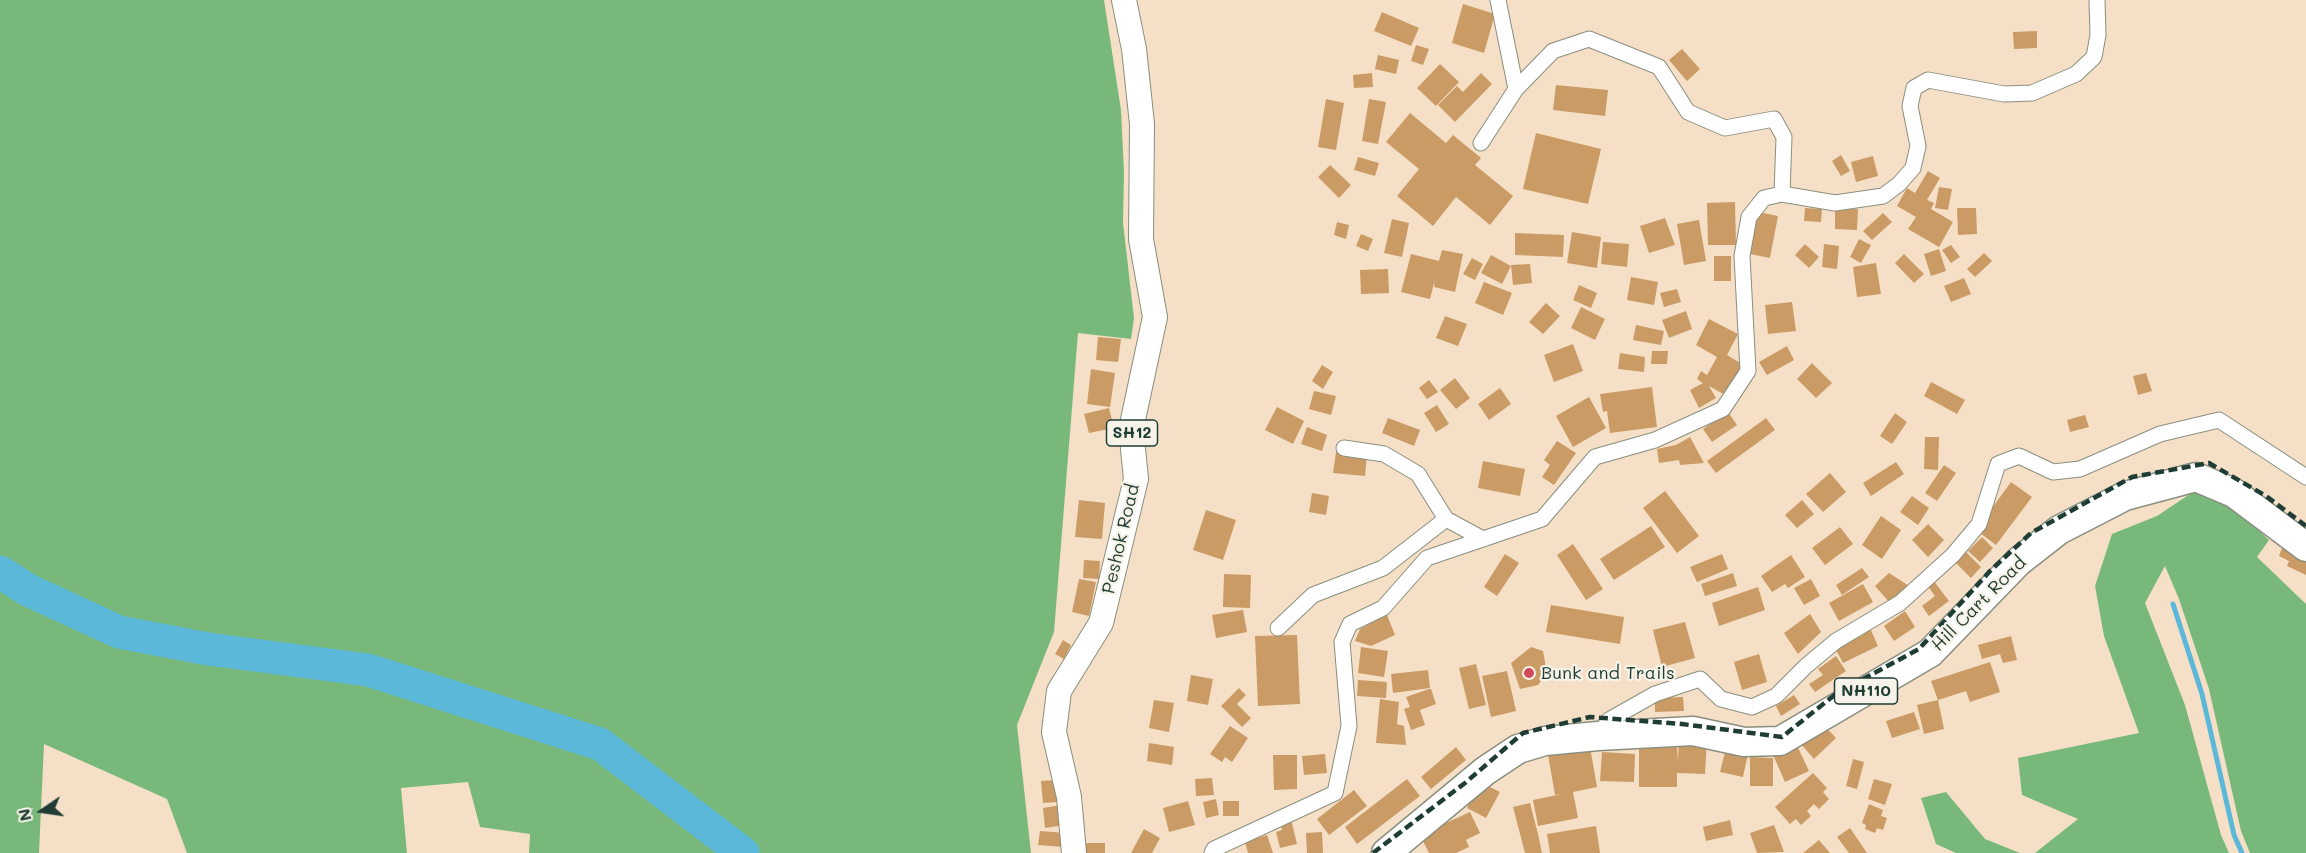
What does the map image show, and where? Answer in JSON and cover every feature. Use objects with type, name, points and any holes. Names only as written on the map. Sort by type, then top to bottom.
[{"type":"highway","name":"Hill Cart Road","points":[[1386,853],[1485,771],[1518,749],[1545,741],[1693,731],[1744,742],[1780,741],[1930,653],[2018,562],[2059,530],[2125,495],[2196,477],[2234,494],[2306,547]]},
{"type":"main road","name":"Peshok Road","points":[[1074,853],[1069,797],[1053,732],[1059,691],[1101,624],[1136,479],[1131,429],[1155,317],[1141,239],[1142,124],[1134,49],[1124,0]]},
{"type":"street","points":[[1498,0],[1516,89]]},
{"type":"street","points":[[1212,853],[1214,849],[1335,793],[1349,726],[1342,642],[1350,624],[1383,608],[1427,558],[1542,519],[1595,458],[1655,440],[1723,409],[1748,371],[1742,256],[1749,217],[1764,198],[1782,194],[1834,203],[1883,196],[1899,184],[1913,168],[1918,146],[1910,106],[1914,88],[1928,80],[2004,94],[2032,93],[2076,74],[2094,57],[2098,35],[2097,0]]},
{"type":"street","points":[[1481,143],[1516,89],[1553,51],[1589,39],[1659,67],[1688,112],[1725,128],[1774,119],[1784,137],[1782,194]]},
{"type":"street","points":[[1598,736],[1609,720],[1655,694],[1700,679],[1721,699],[1752,707],[1776,696],[1806,666],[1836,641],[1900,603],[1953,555],[1979,524],[1998,464],[2019,456],[2053,472],[2080,469],[2160,434],[2219,420],[2306,477]]},
{"type":"street","points":[[1344,448],[1384,454],[1418,474],[1446,519],[1483,539]]},
{"type":"street","points":[[1278,628],[1313,595],[1383,568],[1446,519]]},
{"type":"green space","points":[[0,0],[1104,0],[1121,110],[1124,172],[1123,223],[1134,318],[1131,339],[1078,333],[1054,632],[1017,725],[1031,853],[752,853],[602,738],[369,662],[119,627],[21,577],[0,563]]},
{"type":"green space","points":[[2196,490],[2229,503],[2269,540],[2257,557],[2306,604],[2306,853],[2250,853],[2241,831],[2209,689],[2179,599],[2165,566],[2145,603],[2185,705],[2221,835],[2229,853],[2035,853],[2078,819],[2022,795],[2018,758],[2139,733],[2104,636],[2095,586],[2112,534],[2157,516]]},
{"type":"green space","points":[[0,581],[26,598],[118,641],[369,679],[594,754],[723,853],[529,853],[530,834],[480,827],[468,782],[401,788],[407,853],[187,853],[167,799],[44,744],[39,853],[0,853]]},
{"type":"green space","points":[[1946,792],[1985,839],[2020,853],[1956,853],[1936,844],[1921,798]]},
{"type":"building","points":[[1463,4],[1495,14],[1484,53],[1452,43]]},
{"type":"building","points":[[1382,12],[1419,28],[1411,46],[1374,31]]},
{"type":"building","points":[[2037,31],[2037,48],[2014,49],[2013,32]]},
{"type":"building","points":[[1416,45],[1429,49],[1423,65],[1411,61]]},
{"type":"building","points":[[1682,49],[1700,69],[1687,81],[1669,60]]},
{"type":"building","points":[[1378,55],[1399,60],[1396,74],[1375,69]]},
{"type":"building","points":[[1440,64],[1459,82],[1436,106],[1417,88]]},
{"type":"building","points":[[1372,73],[1373,87],[1354,88],[1353,75]]},
{"type":"building","points":[[1481,73],[1492,84],[1455,122],[1438,105],[1457,86],[1463,92]]},
{"type":"building","points":[[1556,85],[1608,90],[1605,116],[1553,110]]},
{"type":"building","points":[[1326,99],[1344,103],[1336,150],[1318,147]]},
{"type":"building","points":[[1369,99],[1386,102],[1378,144],[1362,141]]},
{"type":"building","points":[[1410,113],[1446,143],[1453,135],[1481,158],[1475,165],[1513,196],[1490,225],[1456,197],[1433,226],[1397,196],[1419,169],[1386,142]]},
{"type":"building","points":[[1536,133],[1601,149],[1588,204],[1523,189]]},
{"type":"building","points":[[1841,155],[1850,171],[1841,176],[1832,161]]},
{"type":"building","points":[[1873,156],[1878,176],[1856,182],[1851,162]]},
{"type":"building","points":[[1358,157],[1379,163],[1375,176],[1354,170]]},
{"type":"building","points":[[1330,165],[1351,185],[1339,198],[1318,177]]},
{"type":"building","points":[[1928,171],[1940,178],[1927,200],[1934,203],[1931,209],[1953,222],[1939,247],[1908,229],[1916,217],[1897,206],[1907,188],[1915,193]]},
{"type":"building","points":[[1939,187],[1952,189],[1948,210],[1935,208]]},
{"type":"building","points":[[1735,202],[1736,245],[1708,245],[1707,203]]},
{"type":"building","points":[[1805,208],[1822,209],[1821,222],[1804,221]]},
{"type":"building","points":[[1957,208],[1976,208],[1977,234],[1958,235]]},
{"type":"building","points":[[1835,209],[1858,209],[1857,230],[1835,229]]},
{"type":"building","points":[[1758,212],[1778,216],[1770,258],[1750,254]]},
{"type":"building","points":[[1883,213],[1892,222],[1872,240],[1863,231]]},
{"type":"building","points":[[1665,218],[1675,245],[1649,253],[1640,226]]},
{"type":"building","points":[[1392,219],[1409,223],[1402,257],[1384,253]]},
{"type":"building","points":[[1699,220],[1706,261],[1684,265],[1677,224]]},
{"type":"building","points":[[1337,222],[1349,225],[1346,239],[1334,235]]},
{"type":"building","points":[[1572,232],[1601,237],[1597,268],[1567,263]]},
{"type":"building","points":[[1515,233],[1564,235],[1563,257],[1515,255]]},
{"type":"building","points":[[1361,234],[1373,239],[1368,251],[1356,246]]},
{"type":"building","points":[[1859,239],[1871,245],[1861,263],[1850,257]]},
{"type":"building","points":[[1603,242],[1629,244],[1627,267],[1601,264]]},
{"type":"building","points":[[1805,244],[1819,257],[1809,268],[1795,255]]},
{"type":"building","points":[[1824,244],[1839,246],[1837,269],[1822,267]]},
{"type":"building","points":[[1951,245],[1960,257],[1951,263],[1942,250]]},
{"type":"building","points":[[1939,249],[1946,271],[1931,276],[1924,254]]},
{"type":"building","points":[[1442,250],[1463,254],[1455,292],[1434,287],[1435,279],[1430,299],[1401,292],[1411,254],[1439,261]]},
{"type":"building","points":[[1984,253],[1992,261],[1975,277],[1967,269]]},
{"type":"building","points":[[1904,254],[1924,274],[1914,283],[1895,263]]},
{"type":"building","points":[[1491,255],[1511,266],[1502,284],[1481,273]]},
{"type":"building","points":[[1714,256],[1731,256],[1731,281],[1714,281]]},
{"type":"building","points":[[1472,258],[1483,264],[1475,280],[1463,274]]},
{"type":"building","points":[[1876,263],[1881,294],[1857,297],[1853,267]]},
{"type":"building","points":[[1530,264],[1532,283],[1513,285],[1511,265]]},
{"type":"building","points":[[1388,269],[1389,293],[1361,294],[1360,270]]},
{"type":"building","points":[[1631,277],[1658,282],[1654,305],[1627,300]]},
{"type":"building","points":[[1964,278],[1971,294],[1951,302],[1944,286]]},
{"type":"building","points":[[1484,282],[1512,293],[1503,315],[1475,303]]},
{"type":"building","points":[[1579,285],[1597,293],[1591,308],[1573,300]]},
{"type":"building","points":[[1677,289],[1681,302],[1664,307],[1660,293]]},
{"type":"building","points":[[1792,302],[1796,331],[1768,334],[1765,305]]},
{"type":"building","points":[[1546,303],[1560,316],[1543,334],[1529,322]]},
{"type":"building","points":[[1581,307],[1605,319],[1595,340],[1571,328]]},
{"type":"building","points":[[1686,311],[1692,329],[1669,338],[1662,320]]},
{"type":"building","points":[[1445,316],[1467,324],[1458,346],[1436,338]]},
{"type":"building","points":[[1709,319],[1738,334],[1727,355],[1742,364],[1725,395],[1709,386],[1716,398],[1699,408],[1690,390],[1703,383],[1697,379],[1701,371],[1707,375],[1717,357],[1696,345]]},
{"type":"building","points":[[1636,325],[1664,331],[1661,345],[1633,340]]},
{"type":"building","points":[[1098,337],[1121,339],[1118,362],[1096,360]]},
{"type":"building","points":[[1573,344],[1583,371],[1554,382],[1544,355]]},
{"type":"building","points":[[1787,346],[1794,360],[1767,375],[1759,362]]},
{"type":"building","points":[[1652,351],[1668,351],[1667,364],[1651,364]]},
{"type":"building","points":[[1620,353],[1645,357],[1644,372],[1618,369]]},
{"type":"building","points":[[1812,363],[1832,383],[1816,398],[1797,379]]},
{"type":"building","points":[[1322,365],[1333,372],[1323,389],[1312,381]]},
{"type":"building","points":[[1091,369],[1115,373],[1110,407],[1087,404]]},
{"type":"building","points":[[2146,373],[2152,391],[2138,395],[2133,376]]},
{"type":"building","points":[[1455,378],[1470,398],[1456,409],[1440,390]]},
{"type":"building","points":[[1429,380],[1438,392],[1427,399],[1419,388]]},
{"type":"building","points":[[1931,382],[1965,400],[1957,414],[1924,396]]},
{"type":"building","points":[[1652,387],[1657,427],[1610,433],[1607,411],[1603,412],[1600,394]]},
{"type":"building","points":[[1500,388],[1511,404],[1489,420],[1478,404]]},
{"type":"building","points":[[1314,391],[1336,396],[1331,415],[1309,409]]},
{"type":"building","points":[[1589,397],[1606,428],[1573,447],[1556,416]]},
{"type":"building","points":[[1437,405],[1449,424],[1436,432],[1424,413]]},
{"type":"building","points":[[1277,407],[1304,421],[1293,444],[1265,430]]},
{"type":"building","points":[[1109,408],[1114,428],[1089,433],[1084,414]]},
{"type":"building","points":[[1728,412],[1737,425],[1712,442],[1703,429]]},
{"type":"building","points":[[1895,413],[1907,422],[1892,444],[1880,436]]},
{"type":"building","points":[[2085,415],[2089,427],[2070,432],[2067,420]]},
{"type":"building","points":[[1388,418],[1420,430],[1414,446],[1382,433]]},
{"type":"building","points":[[1766,418],[1775,430],[1716,473],[1707,461]]},
{"type":"building","points":[[1307,427],[1327,435],[1322,451],[1301,444]]},
{"type":"building","points":[[1690,437],[1704,463],[1680,465],[1679,460],[1659,463],[1657,449],[1676,445]]},
{"type":"building","points":[[1925,437],[1939,437],[1938,470],[1924,469]]},
{"type":"building","points":[[1557,441],[1576,453],[1554,485],[1542,477],[1550,465],[1544,460]]},
{"type":"building","points":[[1336,452],[1367,455],[1365,476],[1333,473]]},
{"type":"building","points":[[1483,461],[1525,469],[1520,496],[1478,488]]},
{"type":"building","points":[[1896,462],[1904,474],[1871,496],[1863,483]]},
{"type":"building","points":[[1944,465],[1956,473],[1937,501],[1925,493]]},
{"type":"building","points":[[1830,473],[1846,492],[1823,512],[1806,494]]},
{"type":"building","points":[[2011,482],[2032,497],[1996,545],[1976,530]]},
{"type":"building","points":[[1665,491],[1699,536],[1677,553],[1643,508]]},
{"type":"building","points":[[1312,493],[1329,496],[1326,515],[1309,512]]},
{"type":"building","points":[[1912,496],[1929,508],[1918,525],[1900,512]]},
{"type":"building","points":[[1079,500],[1105,503],[1102,539],[1075,537]]},
{"type":"building","points":[[1802,500],[1814,514],[1797,528],[1785,515]]},
{"type":"building","points":[[1206,510],[1236,520],[1223,560],[1193,550]]},
{"type":"building","points":[[1881,516],[1901,530],[1882,559],[1862,545]]},
{"type":"building","points":[[1928,524],[1944,540],[1928,557],[1912,540]]},
{"type":"building","points":[[1651,526],[1665,547],[1614,580],[1600,559]]},
{"type":"building","points":[[1840,527],[1853,544],[1825,565],[1812,548]]},
{"type":"building","points":[[1982,537],[1993,548],[1980,562],[1968,551]]},
{"type":"building","points":[[1573,544],[1603,589],[1586,600],[1557,555]]},
{"type":"building","points":[[2282,548],[2306,561],[2306,575],[2287,566],[2289,561],[2279,556]]},
{"type":"building","points":[[1963,549],[1981,567],[1971,578],[1953,560]]},
{"type":"building","points":[[1505,554],[1519,563],[1497,596],[1484,587]]},
{"type":"building","points":[[1722,554],[1728,569],[1697,582],[1690,567]]},
{"type":"building","points":[[1791,555],[1805,577],[1788,588],[1785,584],[1772,592],[1761,576]]},
{"type":"building","points":[[1084,560],[1100,561],[1099,579],[1083,578]]},
{"type":"building","points":[[1862,568],[1869,577],[1842,595],[1836,585]]},
{"type":"building","points":[[1733,573],[1737,586],[1705,596],[1701,584]]},
{"type":"building","points":[[1889,573],[1909,586],[1890,603],[1875,586]]},
{"type":"building","points":[[1224,574],[1251,575],[1250,608],[1223,607]]},
{"type":"building","points":[[1079,579],[1096,582],[1089,616],[1072,612]]},
{"type":"building","points":[[1811,579],[1820,596],[1804,605],[1794,588]]},
{"type":"building","points":[[1933,580],[1949,601],[1929,616],[1922,606],[1935,596],[1927,585]]},
{"type":"building","points":[[1863,584],[1873,602],[1839,621],[1829,603]]},
{"type":"building","points":[[1758,587],[1765,610],[1719,626],[1712,603]]},
{"type":"building","points":[[1551,605],[1624,617],[1620,644],[1546,632]]},
{"type":"building","points":[[1243,610],[1247,632],[1216,638],[1212,615]]},
{"type":"building","points":[[1905,611],[1915,627],[1894,641],[1884,626]]},
{"type":"building","points":[[1810,614],[1821,632],[1798,654],[1784,633]]},
{"type":"building","points":[[1387,615],[1395,635],[1371,646],[1355,641],[1360,629]]},
{"type":"building","points":[[1685,622],[1695,658],[1662,667],[1653,630]]},
{"type":"building","points":[[1870,628],[1878,646],[1843,663],[1834,646]]},
{"type":"building","points":[[1297,635],[1300,704],[1258,706],[1255,636]]},
{"type":"building","points":[[2011,636],[2017,660],[2003,663],[2000,654],[1982,659],[1978,645]]},
{"type":"building","points":[[1063,640],[1071,645],[1064,659],[1055,654]]},
{"type":"building","points":[[1361,647],[1388,651],[1384,677],[1358,673]]},
{"type":"building","name":"Bunk and Trails","points":[[1531,647],[1543,651],[1546,667],[1538,685],[1520,689],[1511,663]]},
{"type":"building","points":[[1759,654],[1767,682],[1742,690],[1734,662]]},
{"type":"building","points":[[1836,656],[1846,671],[1815,692],[1809,684],[1823,675],[1818,669]]},
{"type":"building","points":[[1990,662],[2000,692],[1970,702],[1966,691],[1938,700],[1931,681]]},
{"type":"building","points":[[1476,664],[1486,705],[1469,709],[1459,668]]},
{"type":"building","points":[[1428,670],[1430,688],[1393,693],[1391,674]]},
{"type":"building","points":[[1507,671],[1516,711],[1491,717],[1482,676]]},
{"type":"building","points":[[1191,675],[1213,679],[1208,705],[1187,701]]},
{"type":"building","points":[[1358,680],[1387,682],[1386,698],[1357,696]]},
{"type":"building","points":[[1239,688],[1246,695],[1237,704],[1251,718],[1242,727],[1221,706]]},
{"type":"building","points":[[1431,689],[1436,704],[1420,710],[1425,725],[1411,730],[1404,709],[1410,707],[1406,697]]},
{"type":"building","points":[[1794,695],[1800,704],[1781,716],[1776,706]]},
{"type":"building","points":[[1683,697],[1684,711],[1655,712],[1655,698]]},
{"type":"building","points":[[1380,699],[1399,702],[1397,724],[1404,726],[1406,745],[1376,743]]},
{"type":"building","points":[[1154,700],[1174,703],[1169,732],[1149,728]]},
{"type":"building","points":[[1938,700],[1944,729],[1924,734],[1917,705]]},
{"type":"building","points":[[1914,712],[1920,729],[1892,738],[1886,721]]},
{"type":"building","points":[[1823,724],[1836,738],[1814,759],[1801,744]]},
{"type":"building","points":[[1230,726],[1248,738],[1232,762],[1225,757],[1222,762],[1210,754]]},
{"type":"building","points":[[1793,737],[1809,771],[1785,782],[1770,748]]},
{"type":"building","points":[[1679,738],[1707,739],[1705,774],[1677,773],[1677,787],[1639,787],[1639,747],[1677,747],[1678,761]]},
{"type":"building","points":[[1149,743],[1174,747],[1172,765],[1147,761]]},
{"type":"building","points":[[1727,744],[1749,749],[1743,777],[1720,772]]},
{"type":"building","points":[[1456,747],[1466,760],[1431,789],[1421,777]]},
{"type":"building","points":[[1590,747],[1597,787],[1573,792],[1578,818],[1538,826],[1533,800],[1562,794],[1555,795],[1547,749]]},
{"type":"building","points":[[1602,752],[1635,754],[1634,782],[1600,781]]},
{"type":"building","points":[[1325,754],[1327,773],[1304,775],[1302,756]]},
{"type":"building","points":[[1273,755],[1297,755],[1297,789],[1274,790]]},
{"type":"building","points":[[1750,757],[1773,758],[1773,786],[1750,786]]},
{"type":"building","points":[[1853,759],[1864,762],[1857,789],[1846,786]]},
{"type":"building","points":[[1813,773],[1827,788],[1823,792],[1829,799],[1819,809],[1814,804],[1807,811],[1811,816],[1801,825],[1796,819],[1790,824],[1775,807]]},
{"type":"building","points":[[1212,778],[1214,795],[1196,796],[1195,779]]},
{"type":"building","points":[[1407,779],[1420,796],[1357,844],[1345,827]]},
{"type":"building","points":[[1874,779],[1892,784],[1885,805],[1868,799]]},
{"type":"building","points":[[1056,780],[1058,802],[1043,803],[1041,781]]},
{"type":"building","points":[[1480,782],[1500,792],[1486,818],[1467,808]]},
{"type":"building","points":[[1354,790],[1367,806],[1329,835],[1317,819]]},
{"type":"building","points":[[1216,799],[1219,815],[1206,818],[1203,802]]},
{"type":"building","points":[[1188,801],[1195,825],[1169,832],[1163,808]]},
{"type":"building","points":[[1223,801],[1239,801],[1239,816],[1223,816]]},
{"type":"building","points":[[1530,803],[1542,853],[1525,853],[1513,807]]},
{"type":"building","points":[[1869,804],[1883,810],[1881,816],[1887,818],[1883,830],[1877,828],[1875,833],[1865,829],[1866,825],[1862,823]]},
{"type":"building","points":[[1061,805],[1065,825],[1045,828],[1043,808]]},
{"type":"building","points":[[1470,812],[1480,833],[1466,840],[1469,847],[1456,853],[1429,853],[1420,835]]},
{"type":"building","points":[[1291,819],[1297,844],[1280,848],[1276,832],[1282,830],[1280,822]]},
{"type":"building","points":[[1730,820],[1733,835],[1706,841],[1703,827]]},
{"type":"building","points":[[1774,825],[1784,852],[1757,853],[1750,833]]},
{"type":"building","points":[[1596,826],[1600,853],[1550,853],[1547,834]]},
{"type":"building","points":[[1850,828],[1867,853],[1849,853],[1837,837]]},
{"type":"building","points":[[1144,829],[1160,838],[1152,853],[1131,853]]},
{"type":"building","points":[[1040,831],[1066,833],[1065,847],[1038,845]]},
{"type":"building","points":[[1322,832],[1323,853],[1307,853],[1306,833]]},
{"type":"building","points":[[1267,835],[1273,853],[1248,853],[1245,842]]},
{"type":"building","points":[[1819,840],[1830,853],[1803,853]]},
{"type":"building","points":[[1081,843],[1105,843],[1105,853],[1081,853]]},
{"type":"waterway","points":[[0,572],[28,590],[119,632],[208,649],[368,670],[600,744],[743,853]]},
{"type":"waterway","points":[[2173,604],[2202,694],[2234,835],[2242,853]]},
{"type":"railway","points":[[1373,853],[1465,783],[1523,733],[1590,717],[1682,724],[1782,737],[1837,693],[1919,649],[1990,571],[2031,533],[2132,477],[2209,463],[2266,496],[2306,526]]},
{"type":"place","name":"Bunk and Trails","points":[[1529,673]]}]
